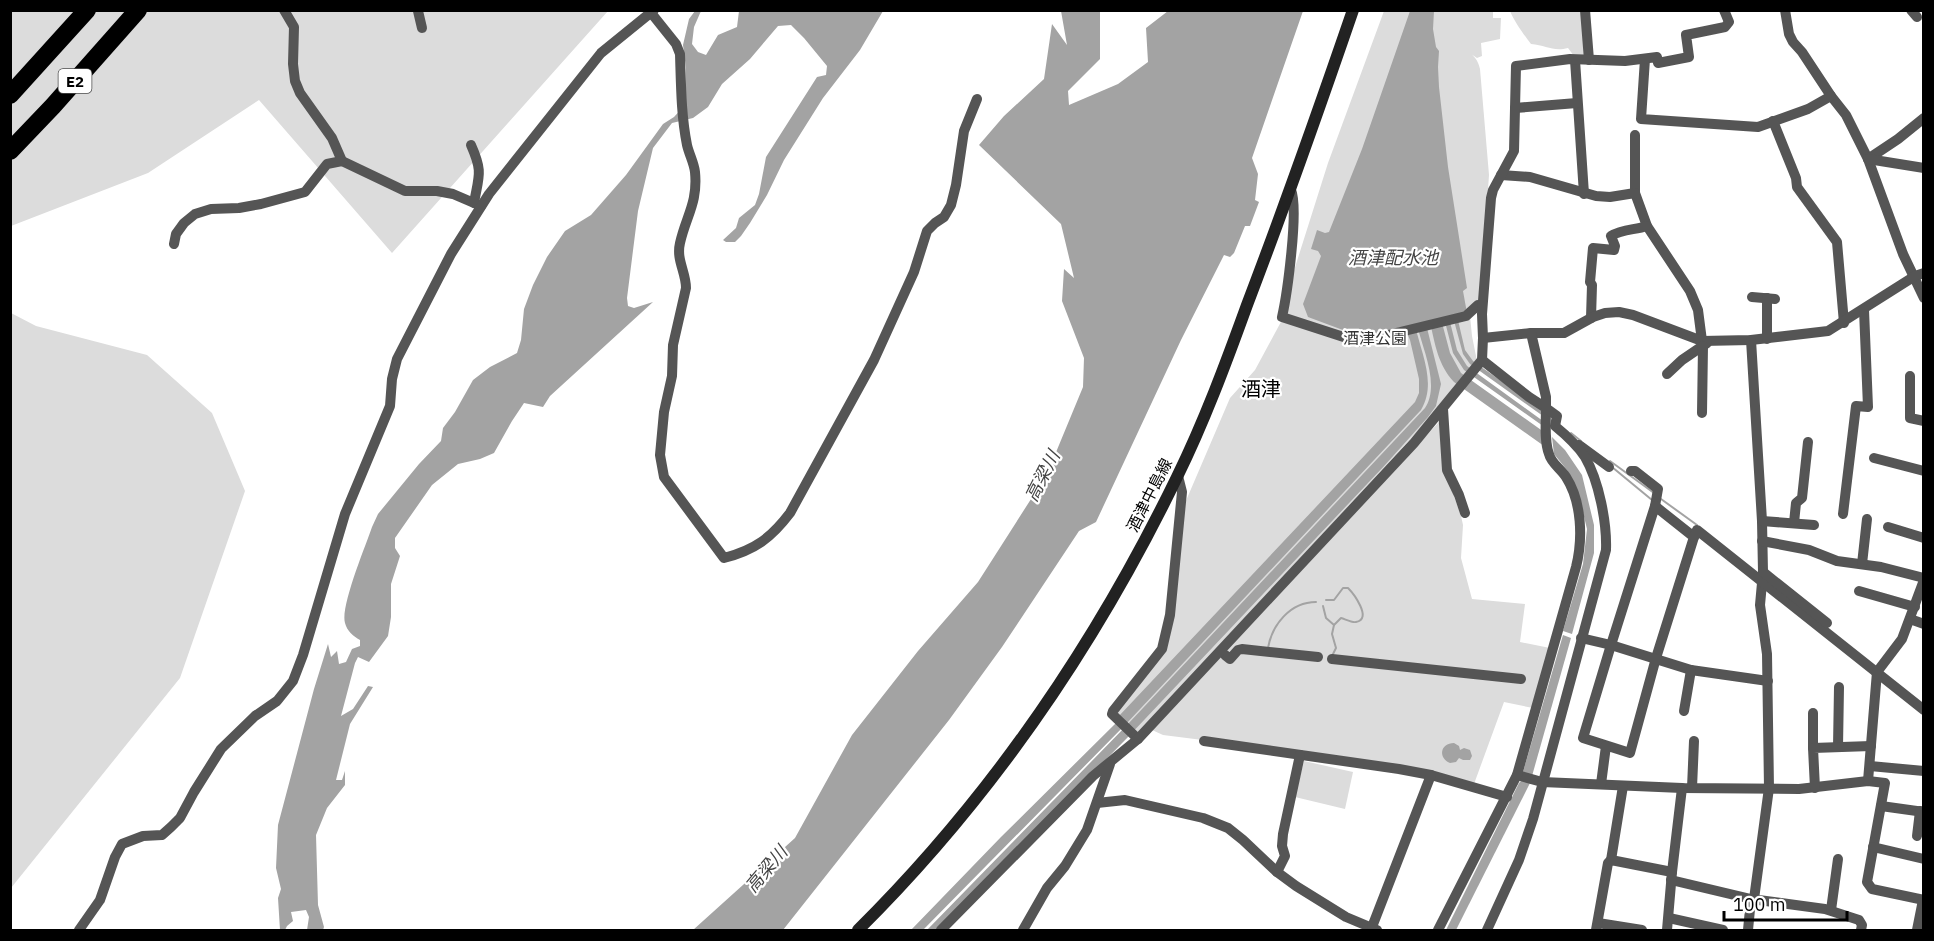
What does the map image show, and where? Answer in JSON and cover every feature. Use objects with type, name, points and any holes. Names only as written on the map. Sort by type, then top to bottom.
[{"type":"highway","name":"E2","points":[[10,95],[87,10]]},
{"type":"highway","name":"E2","points":[[10,151],[138,10]]},
{"type":"main road","name":"酒津中島線","points":[[858,930],[887,902],[956,824],[1030,728],[1106,610],[1178,476],[1229,354],[1291,190],[1353,10]]},
{"type":"street","points":[[284,10],[294,27],[295,81],[300,93],[326,128],[342,161]]},
{"type":"street","points":[[1585,10],[1589,60]]},
{"type":"street","points":[[1023,930],[1047,888],[1065,866],[1087,830],[1110,764],[1414,443],[1481,362],[1482,314],[1491,198],[1514,151],[1516,66],[1575,60],[1624,61],[1657,57],[1658,63],[1689,57],[1686,35],[1725,27],[1729,22],[1724,10]]},
{"type":"street","points":[[1785,10],[1789,34],[1793,42],[1846,115],[1868,159],[1903,254],[1919,275],[1923,298]]},
{"type":"street","points":[[418,11],[422,28]]},
{"type":"street","points":[[79,930],[100,900],[115,856],[122,844],[143,836],[162,835],[171,827],[180,818],[221,749],[255,716],[277,701],[292,681],[310,632],[345,514],[390,406],[392,379],[397,359],[478,205],[601,53],[653,12],[676,44],[680,54],[685,133],[687,148],[695,170],[693,207],[680,243],[679,256],[681,269],[686,279],[686,288],[673,345],[672,376],[664,412],[660,455],[664,477],[724,558],[753,549],[780,525],[789,513],[874,360],[914,272],[927,231],[944,217],[951,205],[964,130],[977,99]]},
{"type":"street","points":[[1645,59],[1641,119],[1758,127],[1808,109],[1831,96]]},
{"type":"street","points":[[1575,60],[1584,194]]},
{"type":"street","points":[[1515,108],[1577,103]]},
{"type":"street","points":[[1868,159],[1898,139],[1923,118]]},
{"type":"street","points":[[1773,121],[1796,178],[1797,187],[1837,242],[1844,323]]},
{"type":"street","points":[[1635,135],[1635,193],[1647,226],[1690,291],[1698,310],[1705,342],[1702,413]]},
{"type":"street","points":[[471,145],[480,172],[478,205]]},
{"type":"street","points":[[1868,159],[1923,168]]},
{"type":"street","points":[[174,244],[176,234],[195,214],[211,209],[261,204],[305,192],[327,164],[342,161],[405,191],[437,191],[453,194],[478,205]]},
{"type":"street","points":[[1501,175],[1530,177],[1584,194],[1610,197],[1635,193]]},
{"type":"street","points":[[1291,190],[1293,197],[1292,234],[1287,293],[1282,317],[1356,342],[1466,316],[1478,305]]},
{"type":"street","points":[[1591,318],[1592,285],[1590,282],[1593,248],[1614,250],[1615,246],[1611,236],[1617,232],[1637,230],[1647,226]]},
{"type":"street","points":[[1483,338],[1531,333],[1564,333],[1591,318],[1605,313],[1619,312],[1705,342],[1767,339],[1828,332],[1919,275]]},
{"type":"street","points":[[1752,297],[1771,299],[1767,339]]},
{"type":"street","points":[[1843,514],[1856,406],[1868,408],[1864,310]]},
{"type":"street","points":[[1438,930],[1519,775],[1580,551],[1580,522],[1572,489],[1567,478],[1549,456],[1547,447],[1551,415],[1531,333]]},
{"type":"street","points":[[1748,930],[1769,788],[1767,654],[1760,605],[1763,577],[1762,521],[1751,340]]},
{"type":"street","points":[[1666,374],[1705,342]]},
{"type":"street","points":[[1481,362],[1551,415],[1578,448],[1592,472],[1605,520],[1606,533],[1606,550],[1602,568],[1541,781],[1533,819],[1519,860],[1487,930]]},
{"type":"street","points":[[1910,376],[1910,418],[1923,421]]},
{"type":"street","points":[[1443,409],[1447,470],[1465,513]]},
{"type":"street","points":[[1565,434],[1609,467]]},
{"type":"street","points":[[1794,523],[1796,503],[1802,498],[1808,442]]},
{"type":"street","points":[[1874,458],[1923,471]]},
{"type":"street","points":[[1631,471],[1635,471],[1658,489],[1658,492],[1583,738],[1630,753],[1656,658],[1696,534]]},
{"type":"street","points":[[1136,737],[1112,714],[1162,649],[1166,635],[1182,492],[1178,476]]},
{"type":"street","points":[[1655,506],[1763,577],[1827,623]]},
{"type":"street","points":[[1862,564],[1867,519]]},
{"type":"street","points":[[1762,521],[1814,525]]},
{"type":"street","points":[[1888,527],[1923,538]]},
{"type":"street","points":[[1762,541],[1809,550],[1837,561],[1881,567],[1923,579],[1902,639],[1877,672],[1869,781]]},
{"type":"street","points":[[1763,577],[1923,710]]},
{"type":"street","points":[[1859,591],[1915,607]]},
{"type":"street","points":[[1910,619],[1923,624]]},
{"type":"street","points":[[1581,638],[1691,670],[1768,681]]},
{"type":"street","points":[[1225,655],[1230,659],[1242,649],[1318,657]]},
{"type":"street","points":[[1332,658],[1521,679]]},
{"type":"street","points":[[1684,711],[1691,670]]},
{"type":"street","points":[[1838,747],[1839,687]]},
{"type":"street","points":[[1813,713],[1815,788]]},
{"type":"street","points":[[1204,741],[1431,775],[1507,797]]},
{"type":"street","points":[[1667,930],[1672,876],[1694,741]]},
{"type":"street","points":[[1600,784],[1606,746]]},
{"type":"street","points":[[1813,748],[1871,746]]},
{"type":"street","points":[[1277,872],[1285,856],[1282,846],[1283,834],[1300,755]]},
{"type":"street","points":[[941,930],[1093,776],[1104,766],[1110,764]]},
{"type":"street","points":[[1870,765],[1923,771]]},
{"type":"street","points":[[1098,803],[1125,800],[1203,818],[1228,828],[1296,886],[1346,916],[1374,929],[1431,775]]},
{"type":"street","points":[[1519,775],[1541,781],[1687,788],[1800,789],[1869,781],[1885,783],[1867,882],[1872,889],[1923,900],[1917,930]]},
{"type":"street","points":[[1623,786],[1597,926],[1642,930]]},
{"type":"street","points":[[1881,806],[1922,811],[1917,836]]},
{"type":"street","points":[[1873,847],[1923,859]]},
{"type":"street","points":[[1831,910],[1838,859]]},
{"type":"street","points":[[1611,860],[1753,899],[1831,910],[1859,920],[1862,930]]},
{"type":"street","points":[[1669,918],[1723,930]]},
{"type":"green space","points":[[11,11],[608,11],[392,253],[259,100],[148,173],[11,226]]},
{"type":"green space","name":"酒津公園","points":[[1384,11],[1493,11],[1493,18],[1501,18],[1500,39],[1481,43],[1482,56],[1477,58],[1471,54],[1477,60],[1480,69],[1489,175],[1480,305],[1470,316],[1477,361],[1439,408],[1138,734],[1115,713],[1163,651],[1185,503],[1230,398],[1255,370],[1282,320],[1291,280],[1328,163]]},
{"type":"green space","points":[[1510,11],[1582,11],[1584,56],[1574,56],[1568,48],[1554,49],[1531,44]]},
{"type":"green space","points":[[11,313],[36,326],[147,355],[212,413],[245,491],[180,678],[11,888]]},
{"type":"green space","points":[[1439,422],[1448,479],[1463,525],[1461,558],[1472,599],[1525,604],[1520,642],[1550,648],[1533,708],[1504,702],[1474,784],[1290,751],[1163,735],[1152,730]]},
{"type":"green space","points":[[1304,761],[1353,772],[1345,809],[1295,797]]},
{"type":"water","points":[[695,11],[701,11],[694,27],[692,44],[698,52],[706,55],[718,35],[737,27],[739,11],[883,11],[860,50],[823,98],[784,160],[750,223],[735,242],[723,240],[736,228],[739,218],[755,205],[766,157],[817,77],[826,75],[827,66],[791,25],[778,26],[750,59],[722,84],[708,107],[693,118],[672,123],[653,148],[638,211],[627,298],[628,306],[634,308],[653,302],[550,396],[543,407],[524,403],[494,453],[458,464],[432,485],[395,538],[395,548],[400,556],[391,584],[391,617],[388,636],[369,662],[358,657],[355,663],[341,716],[353,709],[368,686],[373,687],[350,724],[336,780],[342,780],[345,771],[345,785],[327,808],[316,835],[318,905],[324,927],[323,930],[307,930],[309,917],[306,910],[291,912],[293,921],[285,930],[280,930],[278,898],[281,889],[276,868],[278,825],[328,644],[331,657],[337,651],[339,664],[346,662],[352,649],[360,646],[360,640],[347,628],[344,615],[350,590],[372,527],[378,514],[441,441],[443,428],[473,380],[490,367],[517,353],[521,340],[524,309],[533,285],[547,257],[565,231],[591,215],[626,175],[663,124],[674,117],[685,105],[686,68],[683,45],[689,19]]},
{"type":"water","name":"高梁川","points":[[1061,11],[1100,11],[1100,59],[1068,91],[1069,105],[1118,84],[1148,62],[1146,28],[1168,11],[1303,11],[1252,158],[1258,174],[1255,200],[1259,202],[1250,226],[1245,226],[1234,253],[1230,257],[1224,255],[1181,340],[1096,522],[1079,531],[1002,647],[949,720],[783,930],[693,930],[795,838],[852,735],[918,651],[978,582],[1047,474],[1083,387],[1084,358],[1062,301],[1064,269],[1074,278],[1061,224],[979,145],[1004,116],[1044,79],[1052,24],[1067,45]]},
{"type":"water","name":"酒津配水池","points":[[1410,11],[1434,11],[1433,29],[1436,47],[1439,51],[1439,87],[1448,167],[1467,288],[1463,291],[1467,313],[1457,316],[1465,350],[1473,361],[1543,411],[1543,416],[1470,364],[1463,354],[1453,317],[1449,318],[1457,350],[1467,366],[1543,421],[1543,426],[1464,370],[1453,353],[1444,318],[1441,319],[1450,353],[1461,373],[1544,432],[1544,446],[1454,382],[1444,369],[1430,322],[1427,328],[1441,384],[1436,406],[1428,417],[1128,737],[939,930],[927,930],[1127,725],[1425,408],[1431,389],[1431,378],[1417,325],[1415,325],[1428,379],[1426,400],[1421,410],[1126,724],[923,930],[911,930],[1115,724],[1118,717],[1415,402],[1419,393],[1419,379],[1410,340],[1402,327],[1359,336],[1308,317],[1303,304],[1321,256],[1318,251],[1311,249],[1317,230],[1329,232],[1362,149]]},
{"type":"water","points":[[1552,437],[1565,450],[1582,475],[1594,525],[1594,553],[1572,634],[1563,631],[1583,564],[1587,529],[1579,496],[1567,470],[1554,454]]},
{"type":"water","points":[[1563,635],[1571,638],[1532,776],[1523,772]]},
{"type":"water","points":[[1454,743],[1459,746],[1460,750],[1464,748],[1470,750],[1472,756],[1470,760],[1459,758],[1456,762],[1446,761],[1442,754],[1443,748]]},
{"type":"water","points":[[1522,780],[1530,783],[1456,930],[1446,930],[1519,783]]},
{"type":"waterway","points":[[1571,433],[1581,441]]},
{"type":"waterway","points":[[1610,461],[1654,493]]},
{"type":"waterway","points":[[1612,467],[1652,500]]},
{"type":"waterway","points":[[1661,499],[1697,525]]},
{"type":"waterway","points":[[1326,600],[1334,600],[1343,588],[1348,588],[1362,611],[1361,620],[1354,622],[1341,618],[1334,625]]},
{"type":"waterway","points":[[1268,648],[1278,623],[1290,610],[1316,602]]},
{"type":"waterway","points":[[1323,606],[1326,618],[1334,625],[1332,634],[1336,648],[1333,654]]},
{"type":"district","name":"酒津","points":[[1261,388]]}]
